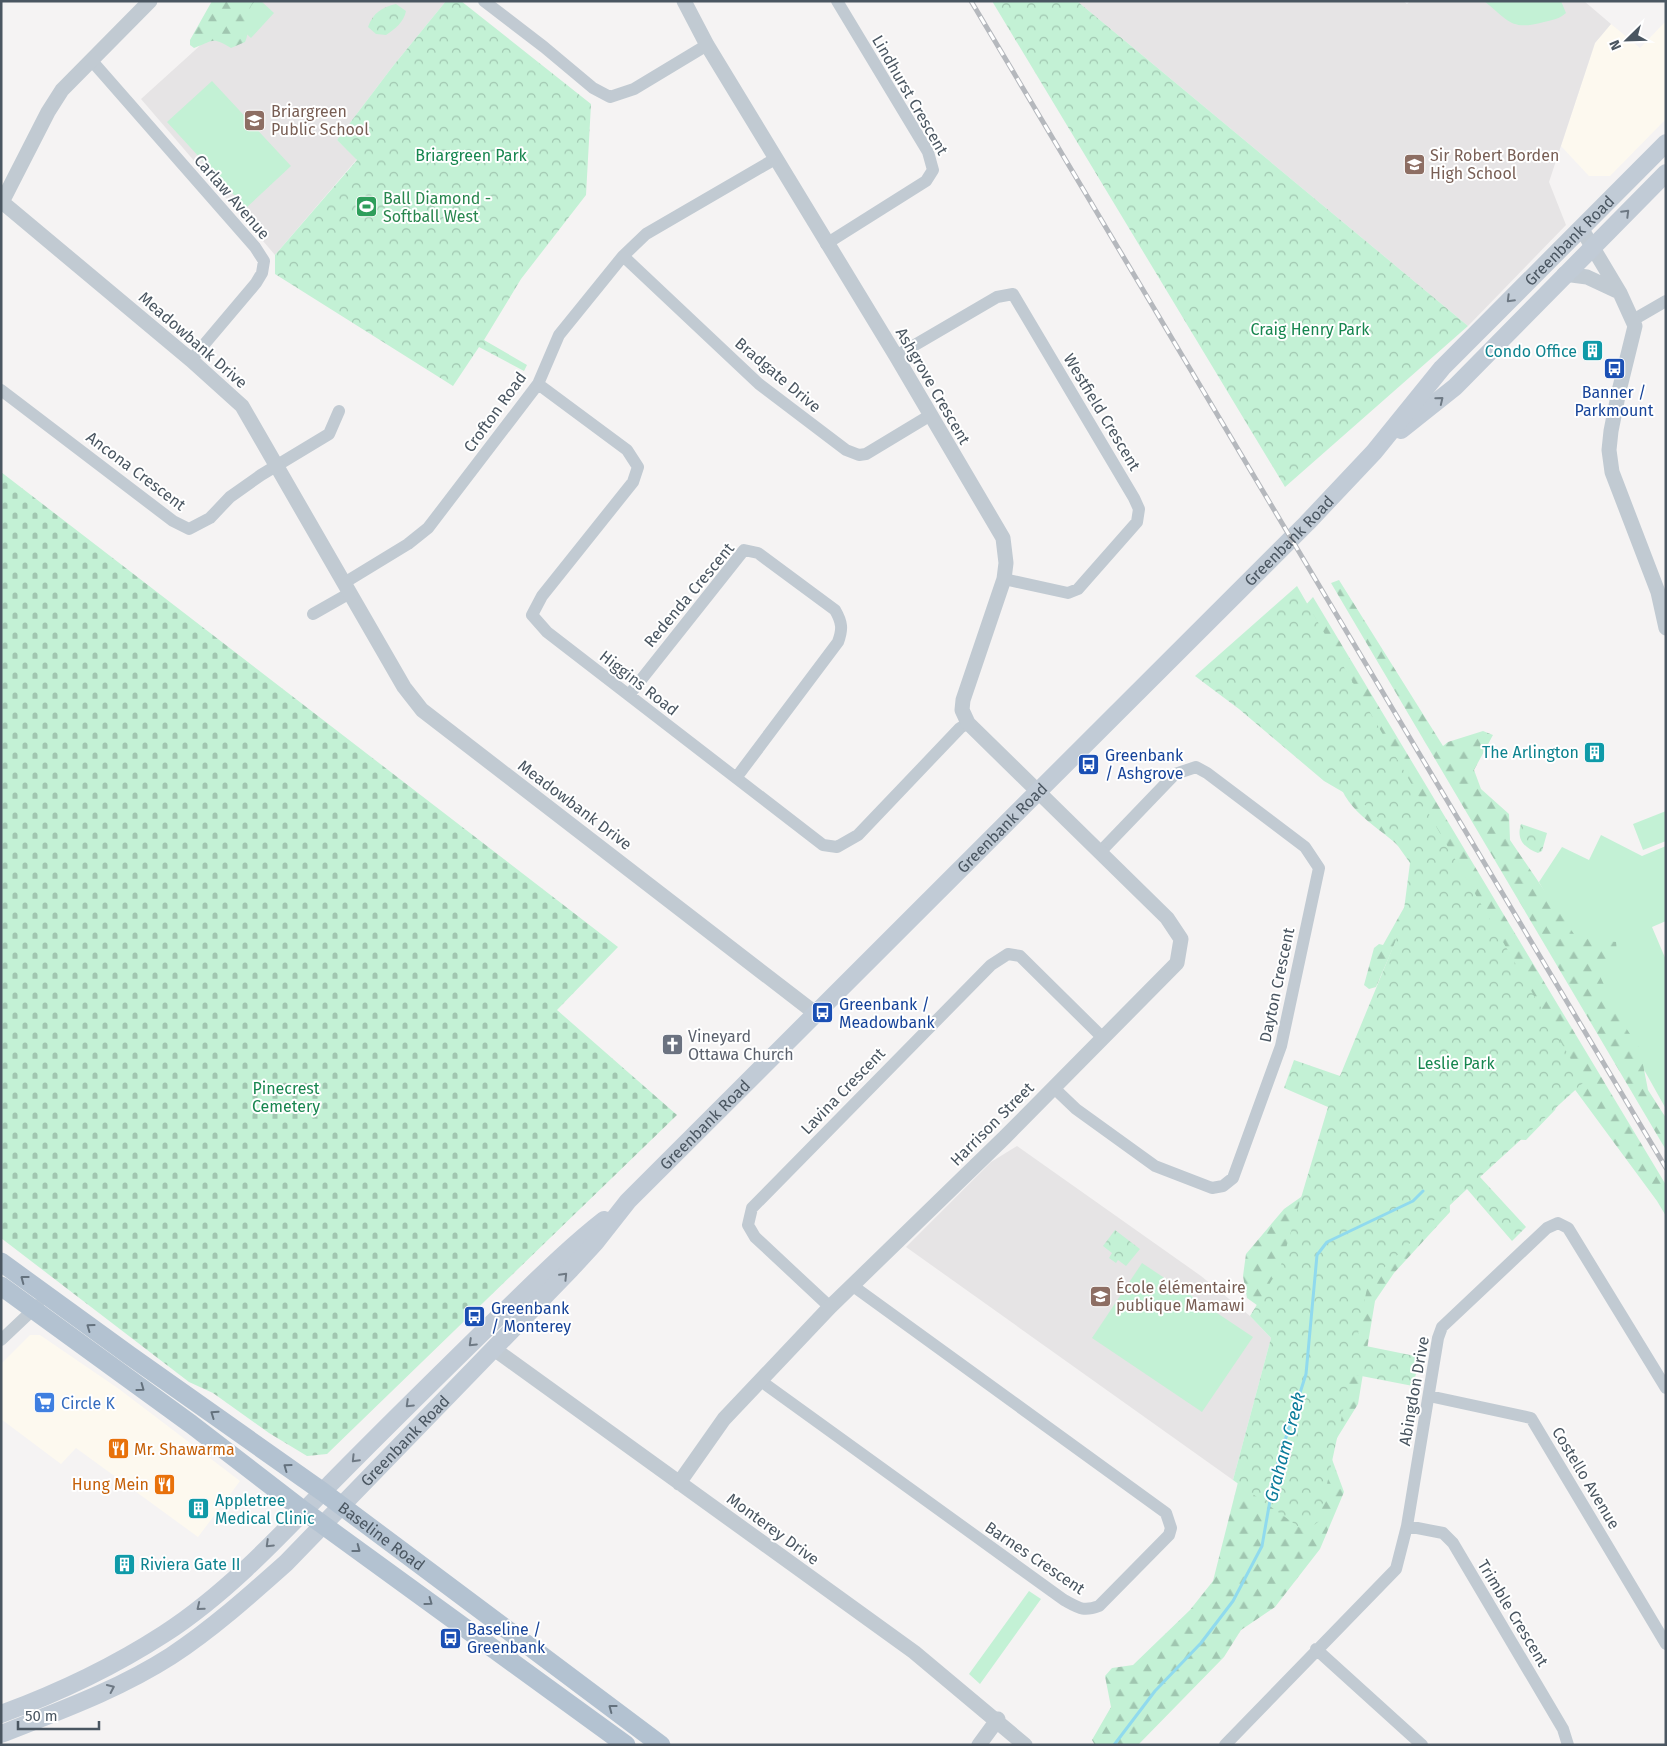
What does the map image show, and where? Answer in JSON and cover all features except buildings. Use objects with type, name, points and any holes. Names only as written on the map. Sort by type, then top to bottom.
[{"type":"main road","name":"Greenbank Road","points":[[1,1734],[74,1706],[130,1679],[170,1656],[241,1603],[325,1525],[595,1243],[628,1201],[1307,523],[1374,452],[1442,368],[1666,143]]},
{"type":"main road","name":"Greenbank Road","points":[[1374,452],[1456,387],[1564,274],[1666,173]]},
{"type":"main road","name":"Greenbank Road","points":[[1,1714],[106,1669],[165,1634],[233,1579],[545,1272],[588,1232],[628,1201]]},
{"type":"main road","name":"Baseline Road","points":[[1,1262],[323,1492],[652,1742]]},
{"type":"main road","name":"Baseline Road","points":[[1,1286],[191,1424],[304,1511],[626,1745]]},
{"type":"street","points":[[2,203],[48,112],[62,90],[92,62],[150,1]]},
{"type":"street","points":[[484,1],[593,88],[610,97],[634,89],[707,45]]},
{"type":"street","name":"Ashgrove Crescent","points":[[684,1],[707,45],[826,244],[896,356],[929,416],[1003,538],[1006,563],[1004,579],[963,700],[962,710],[968,723]]},
{"type":"street","name":"Lindhurst Crescent","points":[[826,244],[926,181],[933,170],[928,152],[837,1]]},
{"type":"street","name":"Carlaw Avenue","points":[[92,62],[255,248],[264,261],[262,273],[256,283],[191,360]]},
{"type":"street","name":"Crofton Road","points":[[347,588],[428,528],[538,384],[559,335],[623,256],[646,234],[775,159]]},
{"type":"street","name":"Meadowbank Drive","points":[[2,203],[191,360],[242,406],[404,687],[422,710],[815,1013]]},
{"type":"street","points":[[1581,228],[1620,293],[1633,320],[1636,331],[1619,391],[1609,450],[1612,472],[1664,608],[1666,628]]},
{"type":"street","name":"Bradgate Drive","points":[[623,256],[759,384],[846,450],[859,455],[866,454],[929,416]]},
{"type":"street","points":[[1564,274],[1587,277],[1620,293]]},
{"type":"street","name":"Westfield Crescent","points":[[896,356],[997,297],[1013,294],[1134,498],[1138,509],[1137,522],[1078,589],[1068,593],[1004,579]]},
{"type":"street","points":[[1633,320],[1666,301]]},
{"type":"street","name":"Higgins Road","points":[[538,384],[627,450],[638,467],[633,482],[542,596],[532,615],[547,632],[823,845],[836,847],[858,835],[960,728],[968,723]]},
{"type":"street","name":"Ancona Crescent","points":[[1,390],[173,521],[189,529],[210,518],[230,498],[277,465]]},
{"type":"street","points":[[277,465],[329,434],[339,411]]},
{"type":"street","name":"Redenda Crescent","points":[[629,695],[744,550],[758,553],[835,610],[841,620],[842,632],[838,642],[736,778]]},
{"type":"street","points":[[313,614],[347,588]]},
{"type":"street","points":[[968,723],[1038,790]]},
{"type":"street","name":"Dayton Crescent","points":[[1054,1088],[1076,1109],[1155,1166],[1212,1188],[1223,1186],[1232,1178],[1281,1046],[1319,868],[1305,847],[1207,773],[1196,767],[1175,774],[1100,851]]},
{"type":"street","name":"Harrison Street","points":[[679,1483],[724,1419],[830,1307],[1054,1088],[1102,1037],[1177,963],[1181,939],[1167,918],[1038,790]]},
{"type":"street","name":"Lavina Crescent","points":[[830,1307],[755,1237],[748,1225],[752,1208],[991,965],[1008,954],[1020,956],[1102,1037]]},
{"type":"street","name":"Abingdon Drive","points":[[1225,1745],[1396,1568],[1407,1526],[1438,1338],[1442,1327],[1547,1228],[1558,1223],[1568,1228],[1666,1388]]},
{"type":"street","name":"Barnes Crescent","points":[[761,1381],[1050,1591],[1079,1608],[1087,1610],[1099,1606],[1169,1535],[1171,1528],[1166,1513],[853,1286]]},
{"type":"street","points":[[1,1340],[47,1296]]},
{"type":"street","name":"Monterey Drive","points":[[494,1349],[914,1652],[998,1719],[1025,1745]]},
{"type":"street","name":"Costello Avenue","points":[[1429,1396],[1522,1414],[1531,1418],[1665,1642]]},
{"type":"street","name":"Trimble Crescent","points":[[1407,1526],[1443,1533],[1452,1543],[1563,1728],[1568,1745]]},
{"type":"street","points":[[1316,1650],[1422,1745]]},
{"type":"street","points":[[979,1745],[998,1719]]},
{"type":"shaded area","name":"Briargreen Public School","points":[[233,1],[446,1],[393,66],[337,140],[357,159],[275,255],[141,99],[225,23]]},
{"type":"shaded area","name":"Sir Robert Borden High School","points":[[1077,1],[1403,1],[1407,4],[1410,1],[1584,1],[1611,24],[1595,43],[1549,182],[1566,225],[1468,326]]},
{"type":"shaded area","points":[[1666,21],[1666,119],[1610,176],[1589,176],[1561,146],[1595,43],[1611,24],[1640,48]]},
{"type":"shaded area","name":"École élémentaire publique Mamawi","points":[[1017,1146],[1201,1276],[1250,1316],[1271,1338],[1233,1480],[906,1247],[991,1162]]},
{"type":"shaded area","points":[[30,1335],[40,1335],[119,1389],[240,1481],[198,1537],[76,1448],[61,1464],[1,1419],[1,1364]]},
{"type":"green space","points":[[212,1],[255,1],[249,11],[248,32],[245,42],[231,48],[216,41],[194,48],[190,45],[190,40]]},
{"type":"green space","points":[[237,1],[261,1],[274,13],[251,38],[225,14]]},
{"type":"green space","name":"Briargreen Park","points":[[446,1],[461,1],[591,104],[586,195],[521,279],[484,340],[527,365],[524,371],[479,347],[453,386],[275,274],[275,255],[357,160],[337,140],[393,66]]},
{"type":"green space","name":"Craig Henry Park","points":[[992,1],[1077,1],[1468,326],[1285,487]]},
{"type":"green space","points":[[1484,1],[1561,1],[1566,13],[1550,21],[1533,25],[1517,25],[1505,19]]},
{"type":"green space","points":[[396,4],[406,11],[401,22],[393,30],[386,35],[376,34],[368,27],[379,11]]},
{"type":"green space","points":[[212,81],[291,166],[246,208],[167,122]]},
{"type":"green space","name":"Pinecrest Cemetery","points":[[1,472],[618,947],[557,1010],[677,1115],[327,1454],[307,1456],[269,1433],[213,1393],[189,1382],[1,1238]]},
{"type":"green space","points":[[1339,580],[1443,746],[1448,742],[1483,731],[1493,735],[1474,770],[1481,789],[1509,814],[1510,840],[1576,937],[1616,942],[1617,952],[1601,966],[1600,976],[1618,1016],[1640,1049],[1648,1090],[1666,1118],[1666,1150],[1331,583]]},
{"type":"green space","name":"Leslie Park","points":[[1297,586],[1584,1082],[1480,1177],[1526,1227],[1512,1241],[1467,1189],[1368,1283],[1356,1344],[1420,1357],[1413,1386],[1351,1374],[1319,1521],[1306,1532],[1233,1480],[1271,1338],[1250,1316],[1281,1265],[1328,1107],[1284,1088],[1294,1060],[1340,1076],[1402,925],[1410,863],[1372,809],[1324,781],[1239,709],[1195,676]]},
{"type":"green space","points":[[1313,597],[1666,1185],[1666,1216],[1573,1087],[1563,1089],[1555,1110],[1526,1140],[1506,1139],[1524,1028],[1303,608]]},
{"type":"green space","points":[[1349,779],[1428,867],[1376,987],[1369,989],[1364,985],[1374,948],[1379,944],[1383,945],[1406,904],[1415,867],[1399,846],[1357,811],[1349,801],[1342,790]]},
{"type":"green space","points":[[1666,811],[1666,841],[1643,850],[1633,824]]},
{"type":"green space","points":[[1521,824],[1547,833],[1542,851],[1538,853],[1525,846],[1520,838]]},
{"type":"green space","points":[[1601,835],[1642,856],[1666,846],[1666,921],[1652,927],[1666,960],[1666,1109],[1539,882],[1562,847],[1589,860]]},
{"type":"green space","points":[[1449,1182],[1450,1212],[1394,1273],[1375,1301],[1358,1404],[1329,1451],[1344,1492],[1320,1549],[1275,1607],[1241,1630],[1224,1657],[1138,1745],[1095,1745],[1092,1740],[1111,1707],[1105,1676],[1112,1668],[1133,1665],[1190,1610],[1213,1581],[1277,1328],[1275,1318],[1247,1298],[1243,1276],[1246,1254],[1284,1209],[1311,1190]]},
{"type":"green space","points":[[1115,1230],[1140,1249],[1126,1266],[1118,1260],[1116,1263],[1109,1258],[1112,1253],[1103,1246]]},
{"type":"green space","points":[[1142,1263],[1253,1337],[1202,1412],[1092,1338]]},
{"type":"green space","points":[[1029,1591],[1041,1599],[980,1684],[969,1674]]},
{"type":"waterway","name":"Graham Creek","points":[[1114,1745],[1155,1691],[1201,1643],[1233,1601],[1262,1546],[1275,1472],[1306,1374],[1317,1255],[1327,1242],[1413,1201],[1423,1191]]},
{"type":"railway","points":[[971,1],[1666,1168]]},
{"type":"place","name":"Briargreen Public School","points":[[255,120]]},
{"type":"place","name":"Sir Robert Borden High School","points":[[1414,164]]},
{"type":"place","name":"Ball Diamond - Softball West","points":[[367,207]]},
{"type":"place","name":"Condo Office","points":[[1593,351]]},
{"type":"place","name":"Banner / Parkmount","points":[[1614,368]]},
{"type":"place","name":"The Arlington","points":[[1595,752]]},
{"type":"place","name":"Greenbank / Ashgrove","points":[[1089,764]]},
{"type":"place","name":"Greenbank / Meadowbank","points":[[823,1013]]},
{"type":"place","name":"Vineyard Ottawa Church","points":[[672,1045]]},
{"type":"place","name":"École élémentaire publique Mamawi","points":[[1100,1296]]},
{"type":"place","name":"Greenbank / Monterey","points":[[475,1317]]},
{"type":"place","name":"Circle K","points":[[45,1403]]},
{"type":"place","name":"Mr. Shawarma","points":[[118,1449]]},
{"type":"place","name":"Hung Mein","points":[[165,1484]]},
{"type":"place","name":"Appletree Medical Clinic","points":[[199,1509]]},
{"type":"place","name":"Riviera Gate II","points":[[124,1564]]},
{"type":"place","name":"Baseline / Greenbank","points":[[451,1638]]}]
